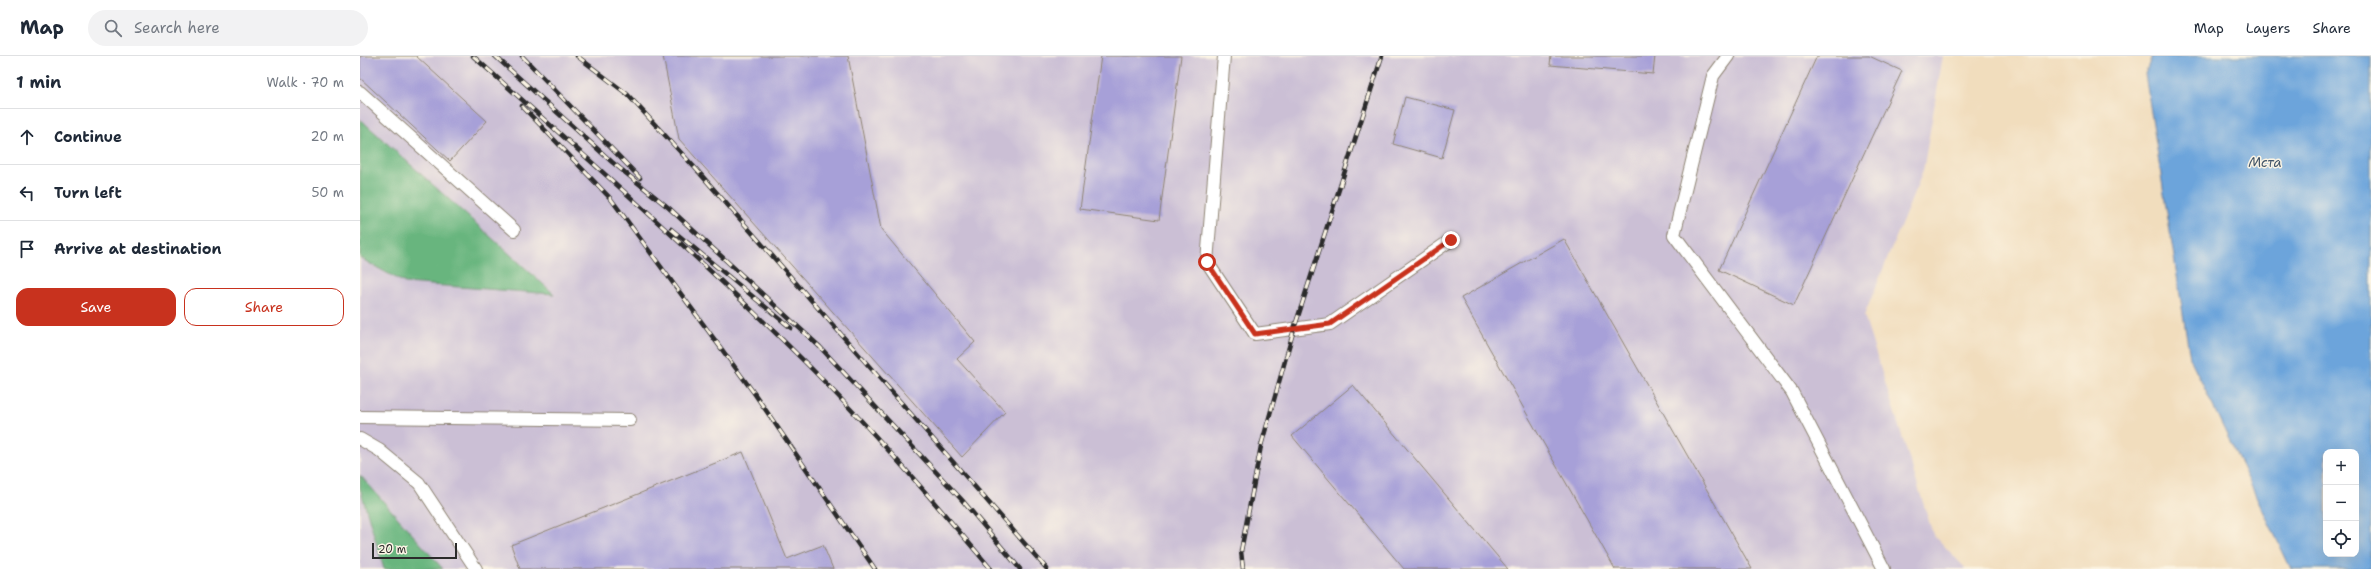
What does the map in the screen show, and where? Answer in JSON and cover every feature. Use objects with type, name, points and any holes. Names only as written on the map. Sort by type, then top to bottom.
[{"type":"lane","points":[[1224,56],[1207,262],[1255,334],[1330,324],[1451,240]]},
{"type":"lane","points":[[1728,56],[1712,76],[1674,235],[1792,392],[1884,569]]},
{"type":"lane","points":[[360,92],[514,230]]},
{"type":"lane","points":[[360,417],[630,420]]},
{"type":"lane","points":[[360,439],[379,450],[419,483],[476,569]]},
{"type":"shaded area","points":[[360,56],[1943,56],[1923,171],[1864,316],[1933,534],[1966,569],[360,569]]},
{"type":"green space","points":[[360,119],[554,294],[405,283],[360,258]]},
{"type":"green space","points":[[360,475],[443,569],[384,569],[360,488]]},
{"type":"water","name":"Мста","points":[[2152,56],[2371,56],[2371,569],[2291,569],[2190,358],[2145,74]]},
{"type":"building","points":[[360,56],[416,56],[487,121],[450,161],[360,78]]},
{"type":"building","points":[[663,56],[848,56],[881,229],[975,342],[957,359],[1005,412],[962,457],[679,139]]},
{"type":"building","points":[[1101,56],[1181,56],[1159,220],[1080,209]]},
{"type":"building","points":[[1551,56],[1655,56],[1653,74],[1550,65]]},
{"type":"building","points":[[1817,56],[1869,56],[1902,71],[1794,305],[1719,270]]},
{"type":"building","points":[[1405,97],[1455,110],[1442,158],[1393,144]]},
{"type":"building","points":[[1564,239],[1752,569],[1615,569],[1461,298]]},
{"type":"building","points":[[1353,385],[1508,569],[1404,569],[1292,436]]},
{"type":"building","points":[[743,452],[787,559],[823,545],[833,569],[520,569],[511,545]]},
{"type":"railway","points":[[473,56],[682,245],[805,362],[877,437],[991,569]]},
{"type":"railway","points":[[495,56],[612,162],[669,208],[820,347],[962,500],[1020,569]]},
{"type":"railway","points":[[522,56],[640,178]]},
{"type":"railway","points":[[577,56],[627,94],[696,169],[1047,569]]},
{"type":"railway","points":[[1243,569],[1241,551],[1261,446],[1294,329],[1382,56]]},
{"type":"railway","points":[[522,106],[611,199],[754,393],[875,569]]},
{"type":"railway","points":[[671,229],[791,328]]},
{"type":"route","points":[[1207,262],[1255,334],[1330,324],[1451,240]]}]
